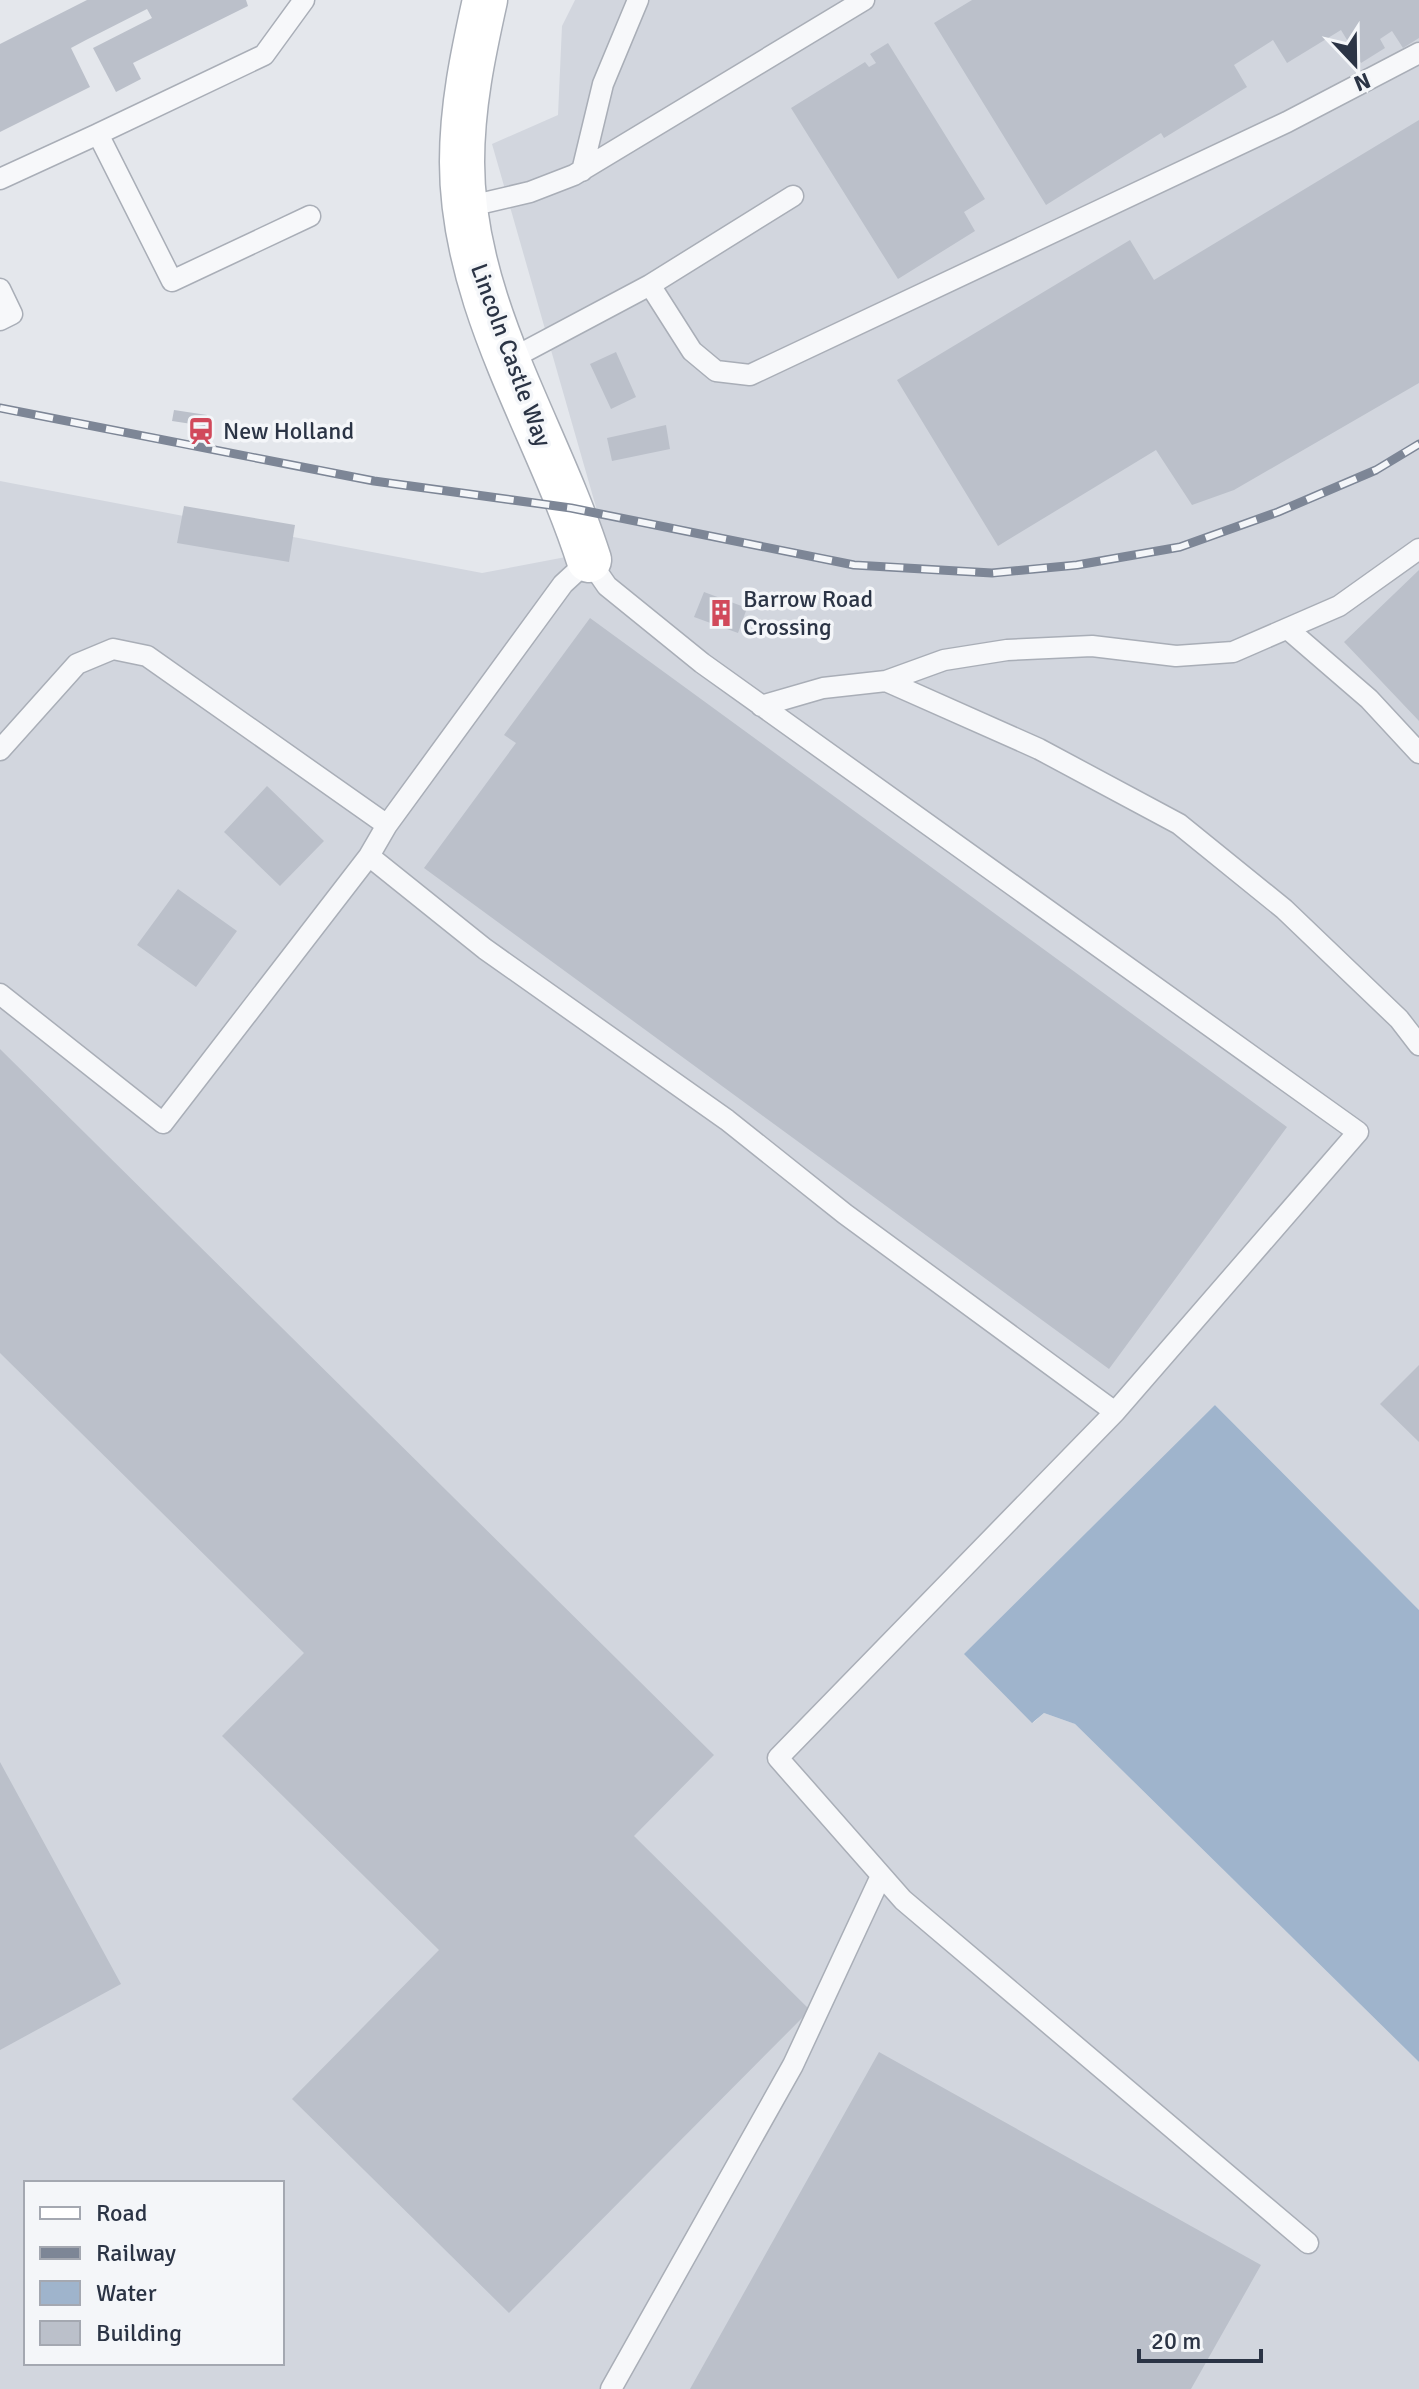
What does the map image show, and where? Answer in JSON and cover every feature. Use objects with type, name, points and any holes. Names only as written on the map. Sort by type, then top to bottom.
[{"type":"main road","name":"Lincoln Castle Way","points":[[485,0],[467,83],[462,164],[466,207],[484,295],[589,560]]},
{"type":"lane","points":[[0,179],[264,55],[304,0]]},
{"type":"lane","points":[[582,171],[603,84],[638,0]]},
{"type":"lane","points":[[466,207],[530,192],[582,171],[864,0]]},
{"type":"lane","points":[[650,285],[692,351],[716,371],[750,375],[1287,122],[1419,53]]},
{"type":"lane","points":[[98,134],[172,281],[310,216]]},
{"type":"lane","points":[[509,360],[650,285],[793,196]]},
{"type":"lane","points":[[0,289],[12,314],[0,320]]},
{"type":"lane","points":[[761,706],[823,688],[886,681],[944,660],[1007,650],[1092,646],[1176,656],[1233,652],[1339,606],[1419,549]]},
{"type":"lane","points":[[0,994],[163,1123],[369,856],[387,825],[563,584],[589,560],[607,586],[761,706],[1358,1132],[1115,1412],[778,1758],[903,1900],[1308,2243]]},
{"type":"lane","points":[[1289,630],[1369,699],[1419,753]]},
{"type":"lane","points":[[0,750],[77,664],[113,649],[147,656],[387,825]]},
{"type":"lane","points":[[886,681],[1039,749],[1179,824],[1284,909],[1399,1019],[1419,1045]]},
{"type":"lane","points":[[369,856],[485,949],[727,1120],[845,1214],[1115,1412]]},
{"type":"lane","points":[[611,2389],[793,2065],[881,1876]]},
{"type":"shaded area","points":[[575,0],[1419,0],[1419,1610],[1215,1405],[1033,1723],[1044,1713],[1075,1724],[1419,2062],[1419,2389],[0,2389],[0,481],[482,573],[608,549],[492,144],[558,115],[562,26]]},
{"type":"water","points":[[1215,1405],[1419,1610],[1419,2062],[1075,1724],[1044,1713],[1032,1723],[964,1654]]},
{"type":"building","points":[[87,0],[246,0],[248,6],[133,63],[141,79],[116,92],[93,48],[152,18],[147,9],[71,48],[90,87],[0,132],[0,44]]},
{"type":"building","points":[[972,0],[1419,0],[1419,38],[1403,48],[1392,31],[1380,39],[1385,48],[1361,63],[1341,30],[1287,63],[1273,40],[1234,65],[1247,87],[1164,138],[1161,133],[1046,205],[934,23]]},
{"type":"building","points":[[888,43],[985,199],[964,212],[975,231],[898,279],[791,108],[865,62],[869,67],[876,63],[870,54]]},
{"type":"building","points":[[1419,120],[1419,383],[1234,490],[1192,505],[1156,450],[998,546],[897,380],[1130,240],[1154,280]]},
{"type":"building","points":[[616,352],[636,397],[611,409],[590,364]]},
{"type":"building","points":[[174,410],[207,415],[205,426],[172,421]]},
{"type":"building","points":[[666,425],[670,449],[612,461],[607,438]]},
{"type":"building","points":[[184,506],[295,525],[289,562],[177,543]]},
{"type":"building","points":[[1419,570],[1419,721],[1344,642]]},
{"type":"building","name":"Barrow Road Crossing","points":[[704,592],[747,608],[738,633],[694,617]]},
{"type":"building","points":[[590,618],[1287,1127],[1109,1369],[424,868],[516,743],[504,735]]},
{"type":"building","points":[[267,786],[324,841],[280,886],[224,832]]},
{"type":"building","points":[[178,889],[237,931],[196,987],[137,945]]},
{"type":"building","points":[[0,1049],[714,1755],[634,1836],[810,2010],[509,2313],[292,2099],[439,1950],[222,1736],[304,1653],[0,1353]]},
{"type":"building","points":[[1419,1365],[1419,1442],[1380,1404]]},
{"type":"building","points":[[0,1762],[121,1984],[0,2050]]},
{"type":"building","points":[[879,2052],[1261,2265],[1191,2389],[690,2389]]},
{"type":"railway","points":[[0,408],[374,481],[571,508],[854,565],[992,573],[1077,565],[1180,547],[1278,512],[1376,470],[1419,444]]},
{"type":"place","name":"New Holland","points":[[201,431]]},
{"type":"place","name":"Barrow Road Crossing","points":[[721,613]]}]
